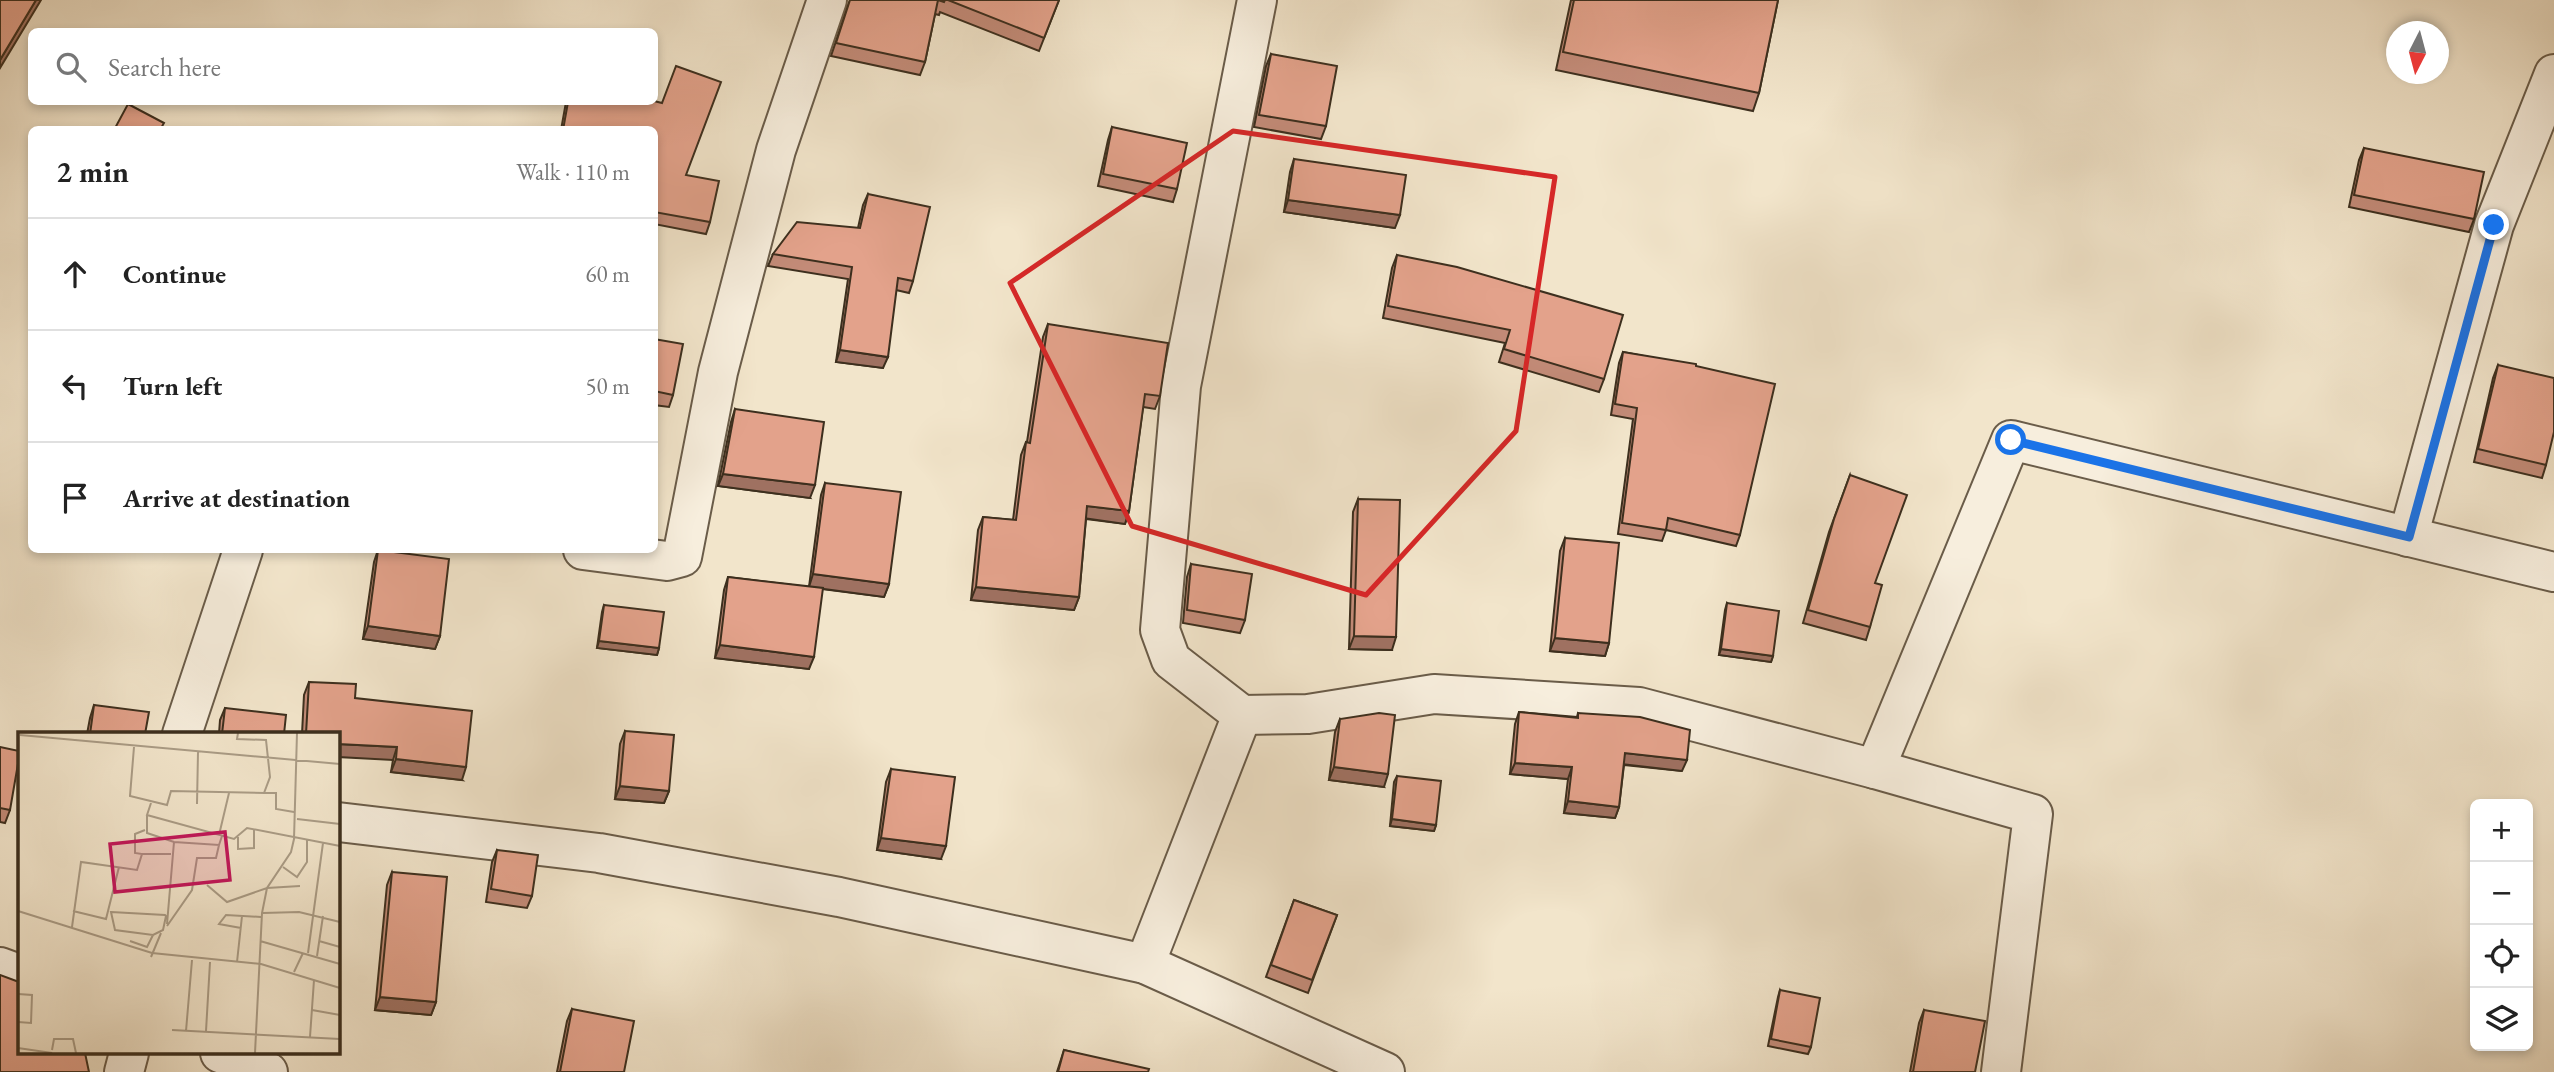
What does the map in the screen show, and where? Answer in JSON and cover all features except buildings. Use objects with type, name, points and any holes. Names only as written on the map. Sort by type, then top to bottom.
[{"type":"street","points":[[606,553],[667,561],[682,556],[718,372],[775,150],[827,0]]},
{"type":"street","points":[[1257,0],[1181,386],[1160,631],[1171,660],[1242,715],[1308,714],[1434,694],[1639,707],[2033,814],[2001,1072]]},
{"type":"street","points":[[2409,537],[2494,225],[2554,75]]},
{"type":"street","points":[[1875,769],[2011,440],[2554,572]]},
{"type":"street","points":[[183,732],[242,553]]},
{"type":"street","points":[[1145,964],[1242,715]]},
{"type":"street","points":[[340,822],[599,853],[839,897],[1145,964],[1385,1072]]},
{"type":"street","points":[[0,967],[18,974]]},
{"type":"street","points":[[124,1072],[130,1054]]},
{"type":"street","points":[[223,1054],[268,1072]]},
{"type":"highlighted area","points":[[1233,131],[1555,177],[1516,431],[1366,595],[1132,526],[1010,283]]},
{"type":"route","points":[[2011,440],[2409,537],[2494,225]]}]
